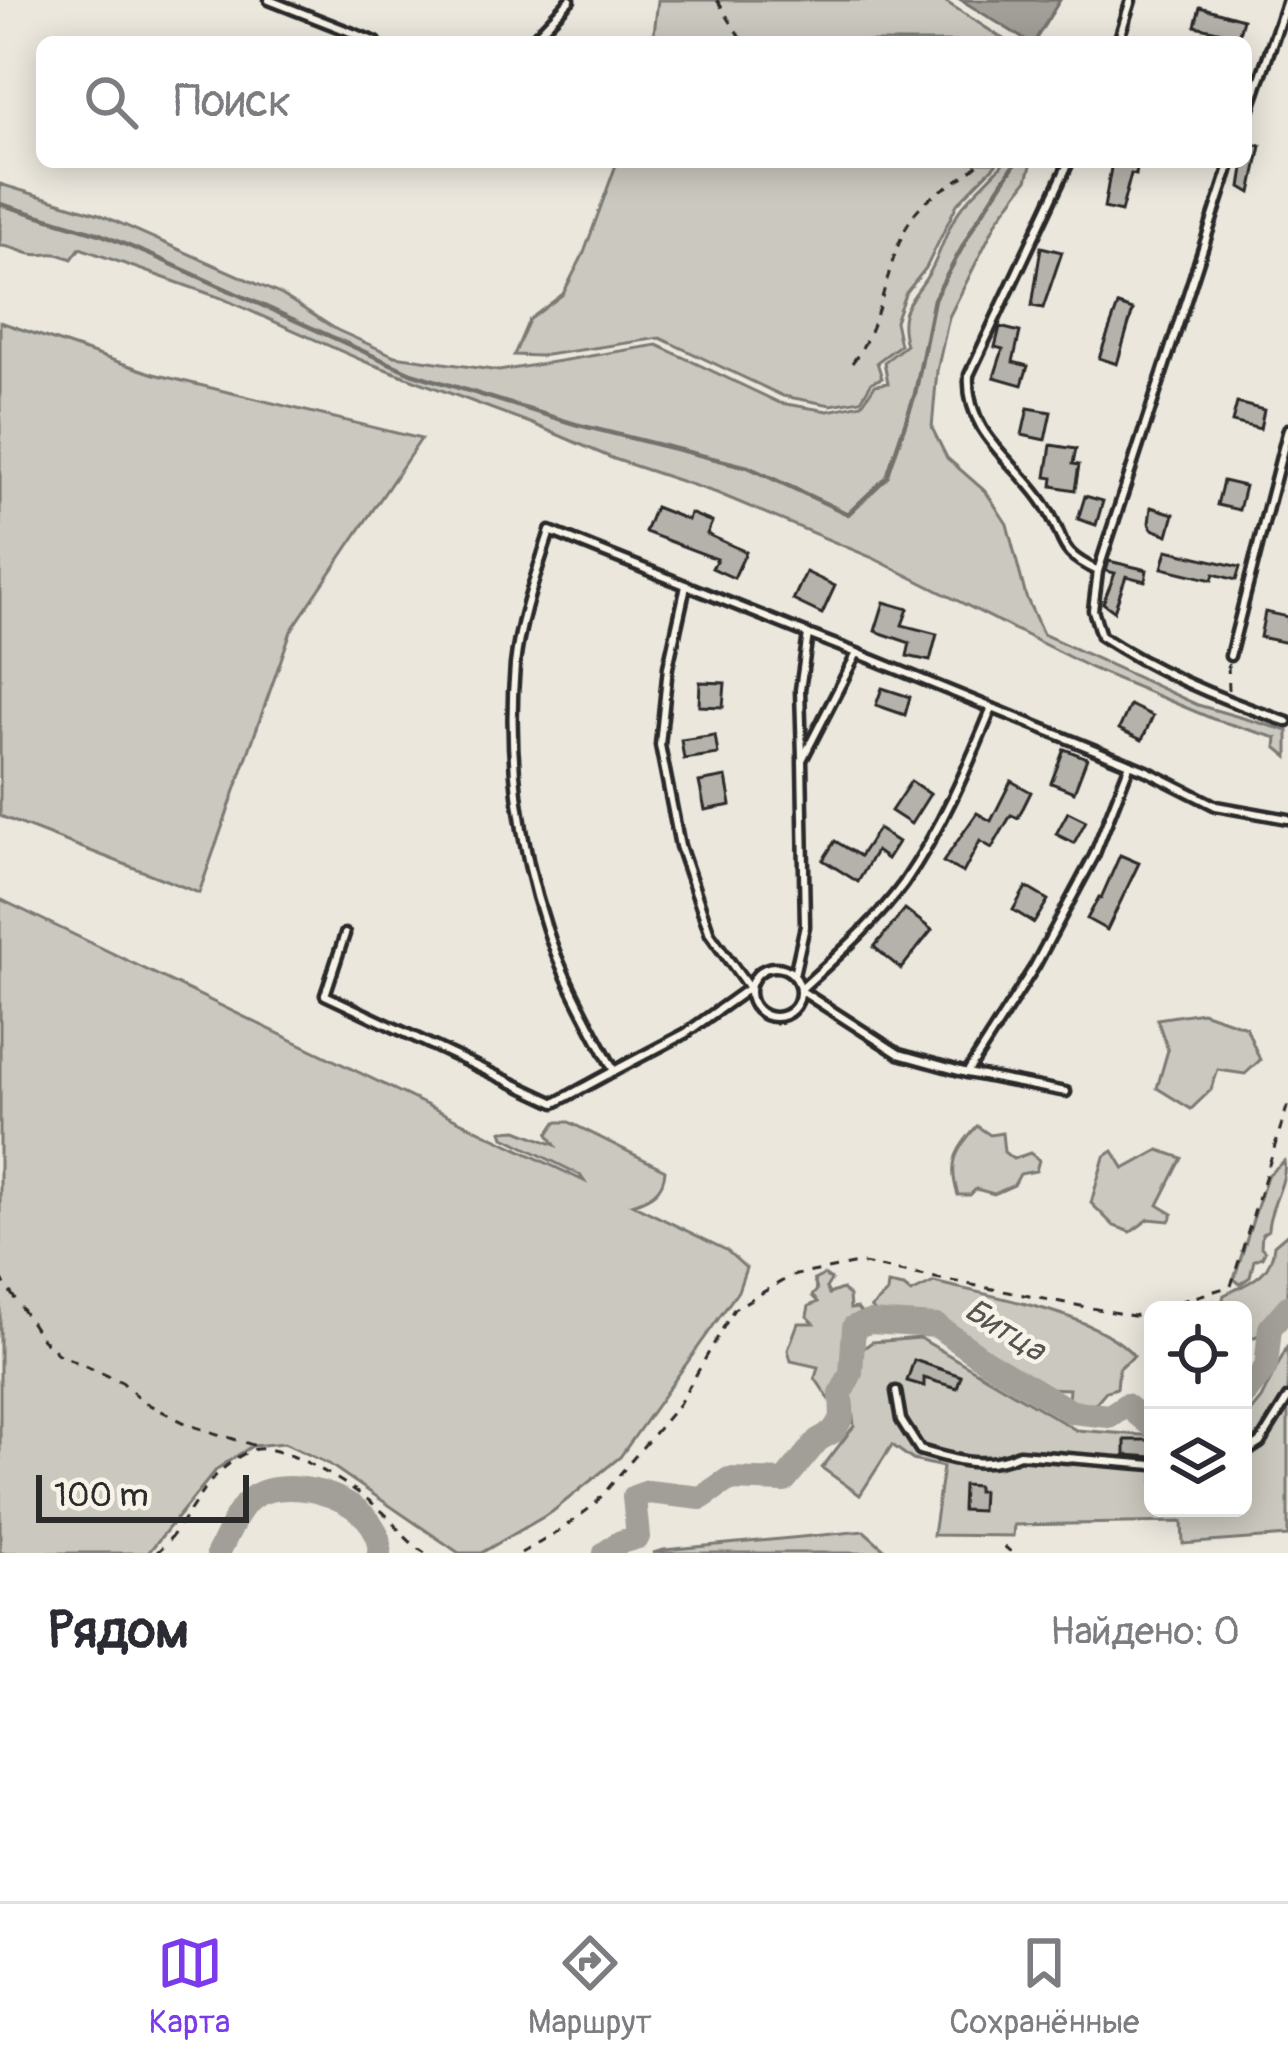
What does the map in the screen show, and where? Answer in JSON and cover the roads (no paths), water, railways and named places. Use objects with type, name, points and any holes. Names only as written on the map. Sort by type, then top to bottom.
[{"type":"lane","points":[[269,0],[361,36]]},
{"type":"lane","points":[[536,36],[570,0]]},
{"type":"lane","points":[[1120,36],[1131,0]]},
{"type":"lane","points":[[1252,103],[1288,0]]},
{"type":"lane","points":[[1066,168],[969,375],[968,394],[998,455],[1047,508],[1070,558],[1097,571]]},
{"type":"lane","points":[[1229,168],[1097,571],[1093,610],[1101,636],[1140,662],[1231,703],[1288,722]]},
{"type":"lane","points":[[1230,656],[1288,429]]},
{"type":"lane","points":[[614,1071],[547,929],[518,806],[512,755],[515,664],[524,614],[550,531],[1130,764],[1216,806],[1288,819]]},
{"type":"lane","points":[[686,585],[668,667],[660,745],[680,846],[710,934],[749,988],[758,1011],[773,1018],[796,1006],[800,990],[853,942],[903,884],[953,800],[992,708]]},
{"type":"lane","points":[[808,634],[800,690],[805,926],[794,975],[800,990],[898,1054],[1066,1092]]},
{"type":"lane","points":[[802,760],[857,653]]},
{"type":"lane","points":[[967,1073],[1035,966],[1094,856],[1130,764]]},
{"type":"lane","points":[[345,934],[325,995],[555,1103],[686,1033],[749,988],[764,969],[780,967],[794,975]]},
{"type":"lane","points":[[896,1391],[902,1420],[920,1450],[953,1460],[1002,1462],[1019,1454],[1144,1464]]},
{"type":"lane","points":[[1252,1448],[1288,1398]]},
{"type":"waterway","points":[[0,204],[100,234],[411,373],[575,424],[748,467],[848,514],[887,477],[915,394],[934,299],[1012,168]]},
{"type":"waterway","name":"Битца","points":[[1252,1385],[1266,1367],[1270,1328],[1288,1307]]},
{"type":"waterway","name":"Битца","points":[[605,1553],[638,1537],[634,1497],[648,1492],[701,1498],[729,1479],[784,1481],[842,1417],[841,1393],[851,1373],[854,1327],[869,1322],[937,1326],[1072,1412],[1109,1416],[1126,1405],[1144,1420]]},
{"type":"waterway","name":"Битца","points":[[218,1553],[253,1497],[289,1488],[311,1490],[352,1506],[377,1535],[379,1553]]}]
